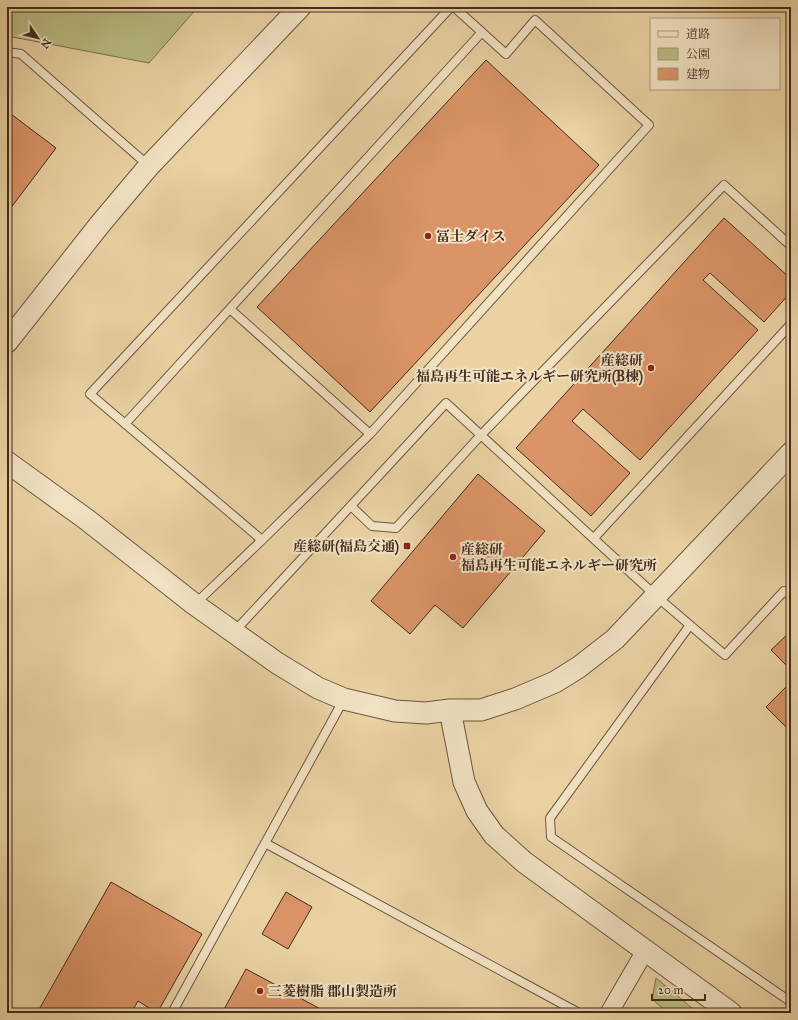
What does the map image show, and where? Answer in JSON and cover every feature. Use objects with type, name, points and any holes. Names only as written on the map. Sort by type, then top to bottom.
[{"type":"street","points":[[7,342],[101,223],[150,166],[300,7]]},
{"type":"street","points":[[7,462],[86,519],[194,604],[277,663],[318,688],[344,699],[395,711],[426,713],[450,710],[481,710],[515,699],[555,682],[580,667],[615,639],[791,453]]},
{"type":"street","points":[[450,710],[464,782],[477,811],[494,835],[524,862],[731,1013]]},
{"type":"street","points":[[609,1013],[645,951]]},
{"type":"lane","points":[[262,540],[90,394],[451,7]]},
{"type":"lane","points":[[194,604],[262,540],[370,434],[649,125],[535,20],[506,54],[454,7]]},
{"type":"lane","points":[[125,424],[482,32]]},
{"type":"lane","points":[[7,52],[21,54],[150,166]]},
{"type":"lane","points":[[351,506],[372,526],[396,528],[481,435],[724,185],[791,246]]},
{"type":"lane","points":[[230,309],[370,434]]},
{"type":"lane","points":[[594,538],[791,324]]},
{"type":"lane","points":[[234,633],[446,403],[656,596],[725,655],[784,591],[791,598]]},
{"type":"lane","points":[[690,625],[550,818],[551,837],[791,1002]]},
{"type":"lane","points":[[172,1013],[344,699]]},
{"type":"lane","points":[[265,843],[579,1013]]},
{"type":"green space","points":[[7,7],[198,7],[149,63],[7,36]]},
{"type":"green space","points":[[656,978],[698,1013],[668,1013],[652,999]]},
{"type":"building","name":"冨士ダイス","points":[[486,60],[599,165],[370,412],[257,307]]},
{"type":"building","points":[[7,111],[56,148],[7,213]]},
{"type":"building","points":[[724,218],[791,279],[791,292],[764,322],[710,273],[703,280],[758,330],[640,460],[583,409],[572,421],[630,473],[591,516],[516,448]]},
{"type":"building","points":[[478,474],[545,531],[463,628],[435,605],[410,634],[371,601]]},
{"type":"building","points":[[791,631],[791,670],[771,650]]},
{"type":"building","points":[[791,682],[791,732],[766,707]]},
{"type":"building","points":[[111,882],[202,934],[157,1013],[138,1001],[131,1013],[37,1013]]},
{"type":"building","points":[[286,892],[312,907],[288,949],[262,934]]},
{"type":"building","name":"三菱樹脂 郡山製造所","points":[[246,969],[328,1013],[222,1013]]},
{"type":"place","name":"冨士ダイス","points":[[428,236]]},
{"type":"place","name":"産総研 福島再生可能エネルギー研究所(B棟)","points":[[651,368]]},
{"type":"place","name":"産総研(福島交通)","points":[[407,546]]},
{"type":"place","name":"産総研 福島再生可能エネルギー研究所","points":[[453,557]]},
{"type":"place","name":"三菱樹脂 郡山製造所","points":[[260,991]]}]
